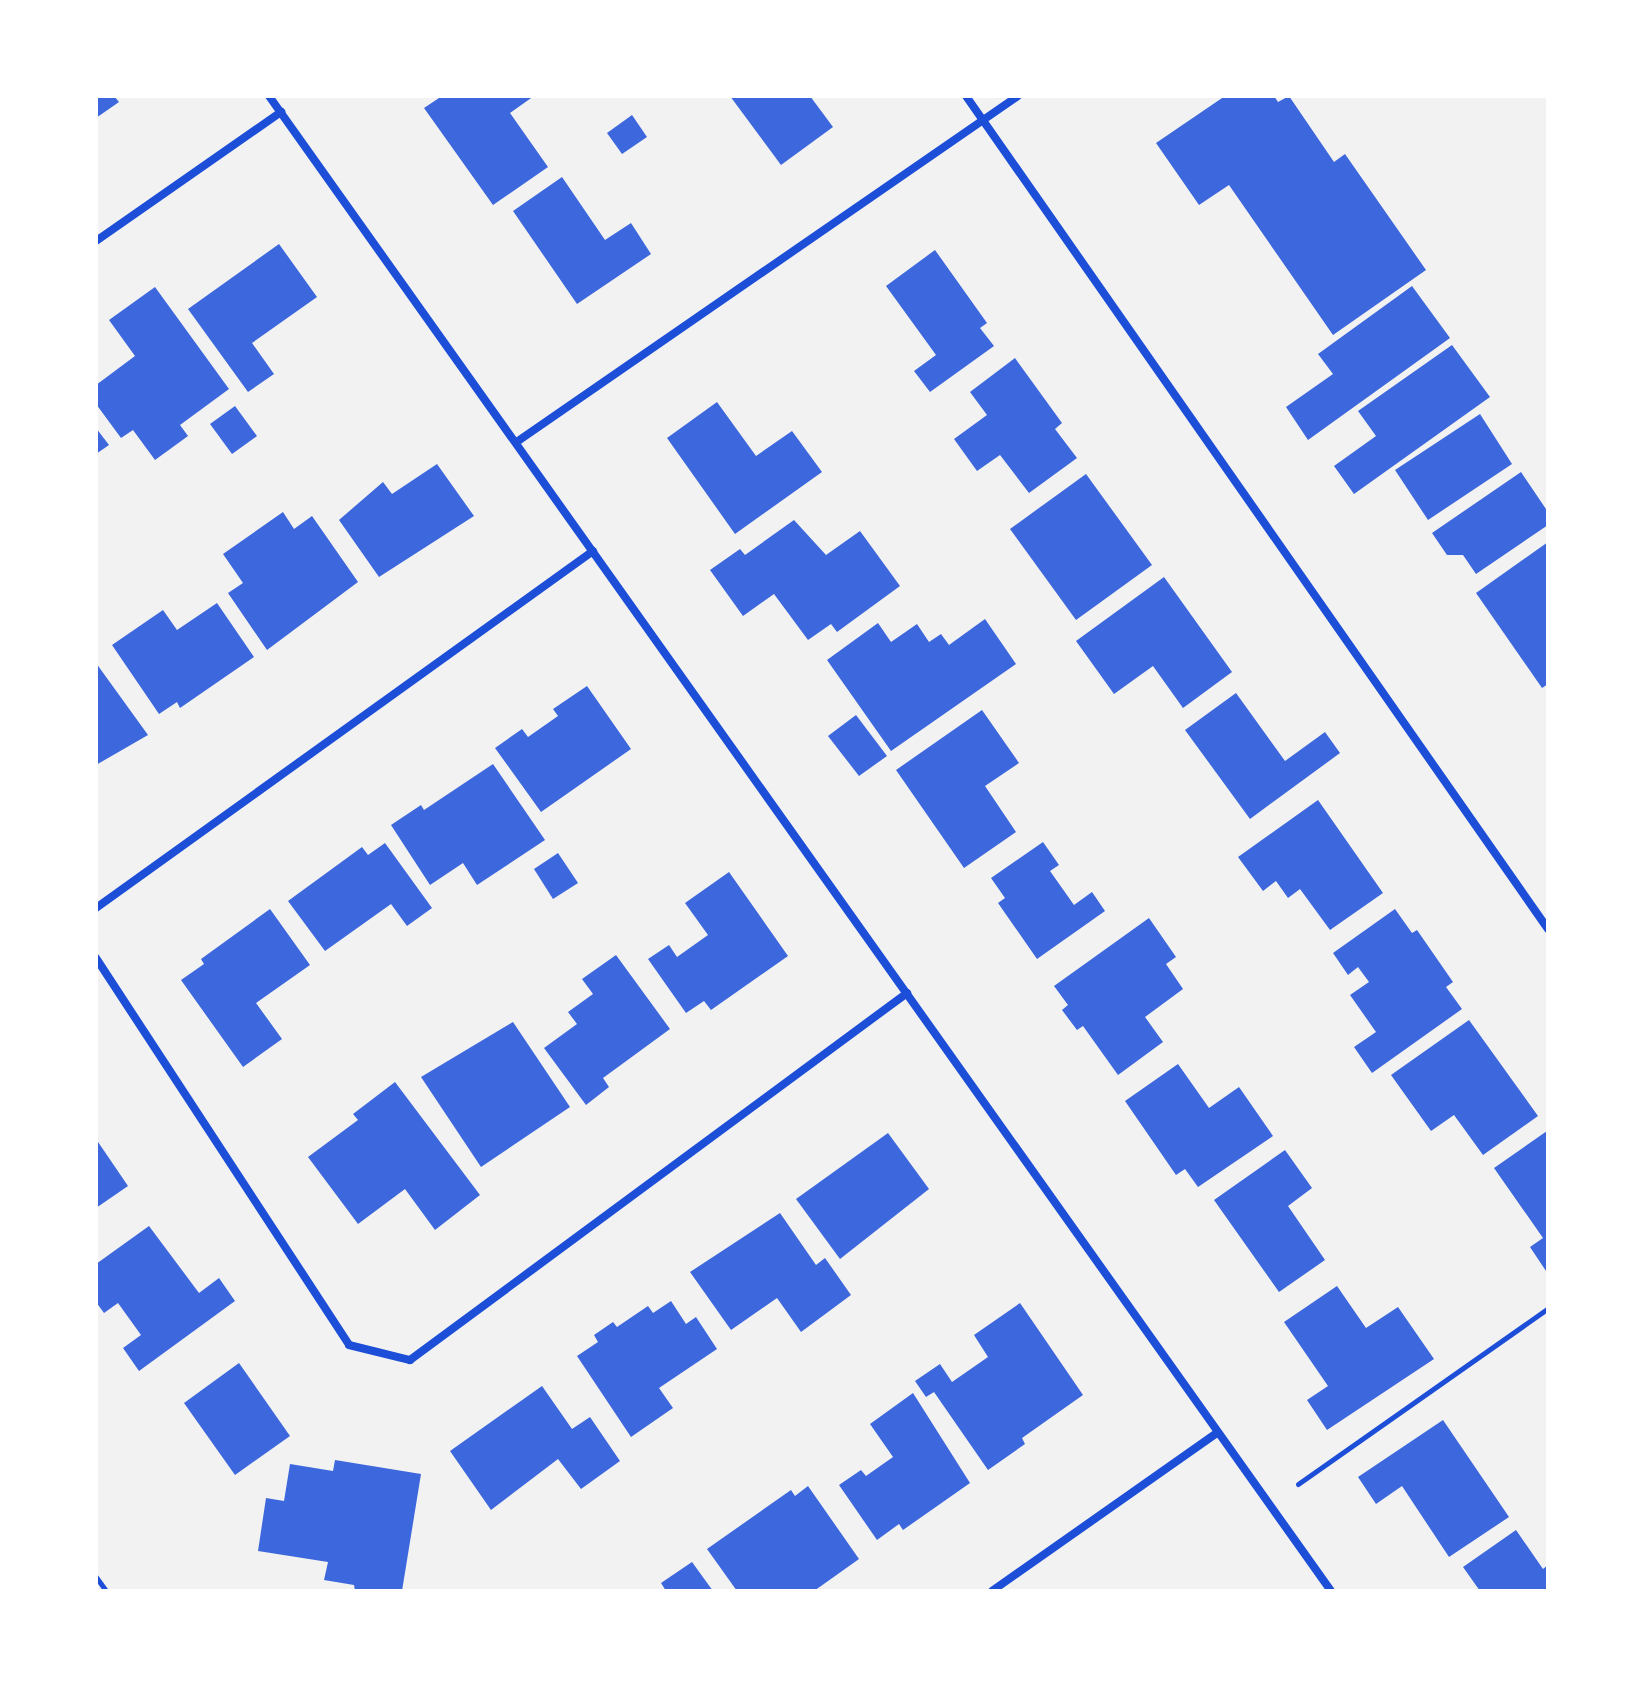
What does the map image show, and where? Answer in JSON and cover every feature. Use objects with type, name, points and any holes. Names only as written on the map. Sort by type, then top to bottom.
[{"type":"street","points":[[269,96],[518,441],[1331,1591]]},
{"type":"street","points":[[966,96],[1548,929]]},
{"type":"street","points":[[518,441],[1018,96]]},
{"type":"street","points":[[96,241],[281,112]]},
{"type":"street","points":[[96,908],[593,551]]},
{"type":"street","points":[[96,958],[349,1345],[410,1360],[907,993]]},
{"type":"street","points":[[992,1591],[1217,1433]]},
{"type":"path","points":[[1298,1484],[1548,1308]]},
{"type":"path","points":[[96,1577],[106,1591]]},
{"type":"building","points":[[96,96],[114,96],[119,102],[96,118]]},
{"type":"building","points":[[442,96],[534,96],[510,113],[548,167],[493,205],[424,108]]},
{"type":"building","points":[[730,96],[810,96],[833,127],[781,165]]},
{"type":"building","points":[[1225,96],[1274,96],[1278,102],[1289,96],[1334,162],[1345,154],[1426,270],[1333,335],[1229,185],[1199,205],[1156,143]]},
{"type":"building","points":[[632,115],[647,137],[622,154],[607,133]]},
{"type":"building","points":[[562,177],[605,240],[631,223],[651,254],[577,304],[513,211]]},
{"type":"building","points":[[279,244],[317,297],[252,343],[274,374],[248,392],[188,309]]},
{"type":"building","points":[[935,250],[987,323],[980,328],[994,346],[930,392],[914,371],[936,355],[886,286]]},
{"type":"building","points":[[1412,286],[1450,338],[1308,440],[1286,407],[1333,374],[1318,354]]},
{"type":"building","points":[[155,287],[229,389],[180,425],[188,436],[155,460],[133,430],[121,438],[96,404],[96,385],[135,356],[109,320]]},
{"type":"building","points":[[1452,345],[1490,397],[1354,494],[1334,466],[1376,436],[1358,411]]},
{"type":"building","points":[[1015,358],[1062,423],[1055,429],[1077,458],[1029,493],[1000,455],[977,471],[954,439],[987,415],[970,392]]},
{"type":"building","points":[[717,402],[756,456],[792,431],[822,472],[735,534],[667,438]]},
{"type":"building","points":[[235,406],[257,436],[232,454],[210,424]]},
{"type":"building","points":[[1480,414],[1512,464],[1428,520],[1395,470]]},
{"type":"building","points":[[96,428],[109,445],[96,454]]},
{"type":"building","points":[[437,464],[474,516],[379,577],[339,520],[383,482],[392,494]]},
{"type":"building","points":[[1521,472],[1548,512],[1548,525],[1476,574],[1463,555],[1447,555],[1432,533]]},
{"type":"building","points":[[1086,474],[1152,565],[1076,620],[1010,529]]},
{"type":"building","points":[[283,512],[294,529],[312,516],[358,582],[267,650],[228,593],[243,583],[223,554]]},
{"type":"building","points":[[794,520],[826,555],[860,531],[900,586],[837,632],[831,624],[808,640],[774,594],[743,616],[710,570],[740,549],[745,555]]},
{"type":"building","points":[[1548,542],[1548,684],[1542,688],[1476,593]]},
{"type":"building","points":[[1164,577],[1232,672],[1183,708],[1153,666],[1114,694],[1076,641]]},
{"type":"building","points":[[217,603],[254,657],[180,708],[177,702],[159,714],[112,645],[163,610],[177,630]]},
{"type":"building","points":[[985,619],[1016,664],[891,751],[827,660],[878,623],[891,642],[917,624],[929,642],[941,634],[949,645]]},
{"type":"building","points":[[96,663],[148,735],[96,765]]},
{"type":"building","points":[[587,686],[631,749],[541,812],[495,748],[522,729],[528,737],[558,716],[553,709]]},
{"type":"building","points":[[1236,693],[1285,761],[1325,732],[1340,753],[1250,819],[1185,730]]},
{"type":"building","points":[[982,710],[1019,763],[985,786],[1016,832],[964,868],[896,770]]},
{"type":"building","points":[[856,715],[887,756],[859,776],[828,736]]},
{"type":"building","points":[[493,764],[545,840],[477,885],[463,863],[430,885],[391,825],[421,805],[424,810]]},
{"type":"building","points":[[1318,800],[1383,893],[1330,930],[1300,889],[1288,898],[1276,881],[1263,891],[1238,857]]},
{"type":"building","points":[[1043,842],[1059,865],[1050,871],[1074,905],[1092,892],[1105,911],[1037,959],[998,903],[1005,898],[991,878]]},
{"type":"building","points":[[385,843],[432,908],[407,926],[391,904],[325,951],[288,901],[362,847],[368,855]]},
{"type":"building","points":[[558,853],[578,883],[553,899],[534,869]]},
{"type":"building","points":[[729,872],[788,956],[711,1010],[704,1001],[686,1013],[648,959],[669,945],[677,957],[708,935],[685,903]]},
{"type":"building","points":[[270,909],[310,965],[256,1003],[282,1039],[243,1067],[181,980],[204,964],[201,959]]},
{"type":"building","points":[[1395,909],[1412,933],[1417,930],[1453,982],[1446,987],[1462,1009],[1372,1073],[1354,1047],[1376,1032],[1350,995],[1369,982],[1358,967],[1348,975],[1333,953]]},
{"type":"building","points":[[1149,918],[1176,957],[1166,964],[1183,989],[1145,1017],[1163,1042],[1118,1075],[1083,1026],[1077,1030],[1062,1010],[1068,1005],[1054,986]]},
{"type":"building","points":[[616,955],[670,1029],[603,1078],[609,1087],[586,1105],[544,1048],[577,1024],[568,1012],[593,994],[582,979]]},
{"type":"building","points":[[1469,1020],[1538,1116],[1483,1155],[1454,1115],[1431,1131],[1391,1075]]},
{"type":"building","points":[[513,1022],[570,1107],[481,1167],[421,1077]]},
{"type":"building","points":[[1178,1064],[1209,1108],[1239,1087],[1273,1136],[1198,1187],[1185,1169],[1176,1175],[1125,1101]]},
{"type":"building","points":[[395,1082],[480,1195],[435,1230],[405,1189],[358,1224],[308,1157],[358,1120],[353,1114]]},
{"type":"building","points":[[1547,1131],[1548,1274],[1530,1247],[1543,1238],[1494,1168]]},
{"type":"building","points":[[888,1133],[929,1189],[840,1259],[796,1199]]},
{"type":"building","points":[[96,1139],[128,1186],[96,1208]]},
{"type":"building","points":[[1285,1150],[1312,1188],[1288,1206],[1325,1260],[1279,1292],[1214,1200]]},
{"type":"building","points":[[780,1213],[816,1265],[825,1258],[851,1295],[801,1332],[777,1298],[731,1330],[690,1272]]},
{"type":"building","points":[[149,1226],[199,1293],[219,1278],[235,1301],[139,1371],[123,1348],[141,1335],[118,1303],[104,1313],[96,1302],[96,1264]]},
{"type":"building","points":[[1337,1286],[1366,1328],[1398,1307],[1434,1359],[1327,1430],[1307,1400],[1328,1386],[1284,1322]]},
{"type":"building","points":[[671,1301],[686,1324],[696,1317],[717,1349],[659,1388],[673,1408],[631,1437],[577,1356],[598,1342],[594,1335],[613,1322],[617,1327],[648,1306],[653,1313]]},
{"type":"building","points":[[1020,1303],[1083,1395],[1022,1438],[1025,1444],[988,1470],[934,1392],[926,1397],[915,1381],[940,1364],[952,1382],[988,1357],[974,1335]]},
{"type":"building","points":[[239,1363],[290,1436],[235,1475],[184,1403]]},
{"type":"building","points":[[542,1386],[572,1429],[590,1417],[620,1461],[581,1489],[558,1459],[491,1510],[450,1451]]},
{"type":"building","points":[[913,1393],[970,1483],[903,1530],[899,1524],[877,1540],[839,1485],[861,1470],[866,1476],[893,1457],[870,1424]]},
{"type":"building","points":[[1443,1420],[1509,1517],[1449,1557],[1402,1486],[1376,1504],[1358,1477]]},
{"type":"building","points":[[335,1460],[421,1474],[402,1591],[355,1591],[354,1585],[324,1580],[328,1562],[258,1551],[266,1498],[284,1501],[290,1464],[333,1471]]},
{"type":"building","points":[[808,1486],[859,1559],[814,1591],[737,1591],[707,1549],[791,1490],[795,1496]]},
{"type":"building","points":[[1516,1530],[1543,1569],[1548,1565],[1548,1591],[1480,1591],[1463,1567]]},
{"type":"building","points":[[692,1562],[713,1591],[666,1591],[661,1583]]}]
